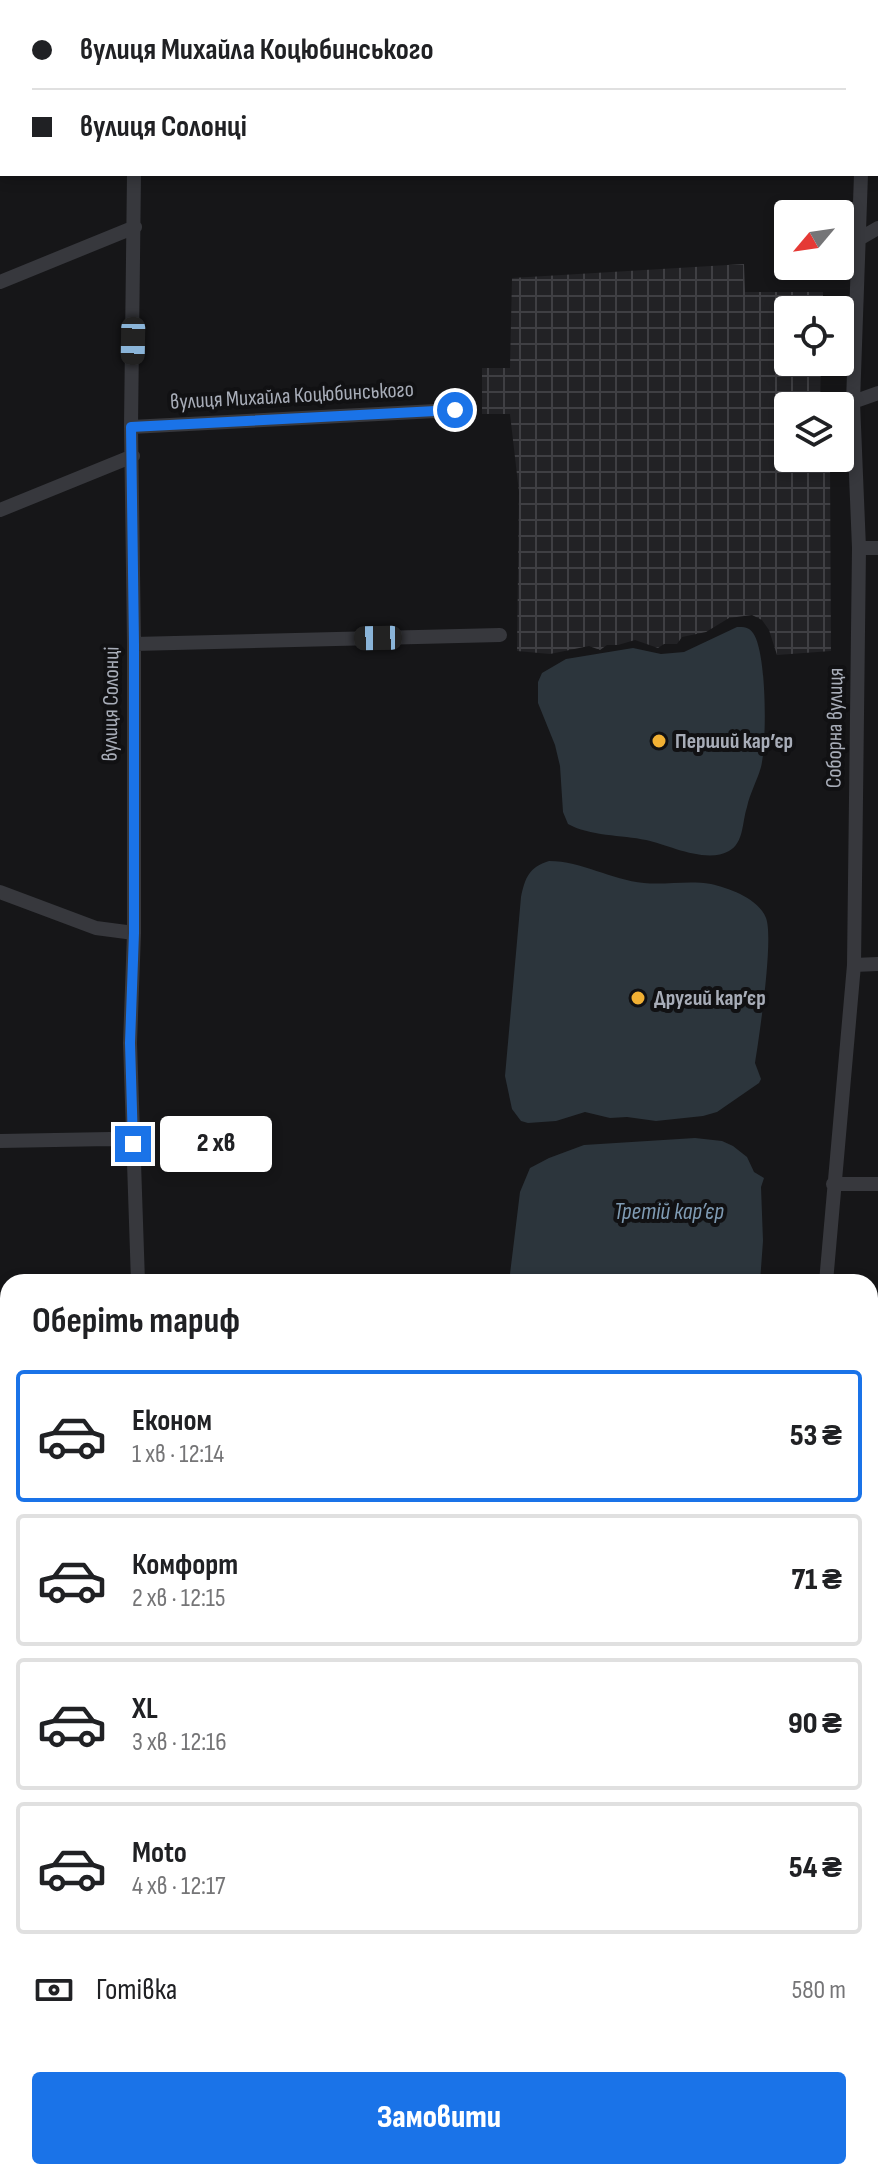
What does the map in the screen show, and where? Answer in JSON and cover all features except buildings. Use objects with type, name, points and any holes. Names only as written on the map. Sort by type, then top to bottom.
[{"type":"street","name":"вулиця Солонці","points":[[134,176],[131,427],[134,933],[130,1018],[138,1274]]},
{"type":"street","name":"Соборна вулиця","points":[[853,392],[861,176]]},
{"type":"street","points":[[0,282],[135,227]]},
{"type":"street","points":[[859,239],[878,228]]},
{"type":"street","points":[[854,402],[878,393]]},
{"type":"street","name":"вулиця Михайла Коцюбинського","points":[[131,427],[455,410]]},
{"type":"street","name":"Соборна вулиця","points":[[827,1274],[854,965],[859,548],[854,426]]},
{"type":"street","points":[[0,510],[133,456]]},
{"type":"street","points":[[859,548],[878,548]]},
{"type":"street","points":[[134,644],[500,635]]},
{"type":"street","points":[[0,892],[105,930],[134,933]]},
{"type":"street","points":[[854,965],[878,964]]},
{"type":"street","points":[[0,1141],[110,1139],[133,1144]]},
{"type":"street","points":[[833,1184],[878,1184]]},
{"type":"shaded area","points":[[744,264],[745,292],[823,292],[823,296],[774,296],[774,376],[821,376],[820,392],[774,392],[774,472],[830,472],[831,651],[777,655],[769,630],[762,620],[752,615],[729,618],[706,632],[682,637],[677,644],[664,644],[658,648],[635,640],[607,645],[600,650],[589,646],[550,654],[517,651],[519,492],[510,414],[482,414],[482,368],[510,368],[512,278]]},
{"type":"water","name":"Перший кар’єр","points":[[737,627],[750,630],[758,643],[765,719],[761,767],[748,802],[740,838],[734,847],[720,854],[699,855],[646,840],[586,831],[568,824],[563,812],[560,766],[555,745],[538,703],[538,682],[542,673],[566,659],[633,648],[661,654],[684,652]]},
{"type":"water","name":"Другий кар’єр","points":[[549,861],[573,864],[644,883],[711,884],[757,905],[766,918],[768,929],[765,989],[755,1063],[761,1079],[759,1083],[717,1112],[703,1116],[656,1121],[610,1118],[585,1112],[556,1121],[521,1121],[512,1109],[505,1076],[521,897],[529,874]]},
{"type":"water","name":"Третій кар’єр","points":[[695,1138],[722,1141],[733,1146],[747,1157],[754,1172],[764,1178],[761,1187],[761,1274],[510,1274],[520,1192],[530,1168],[584,1145]]},
{"type":"place","name":"Перший кар’єр","points":[[659,741]]},
{"type":"place","name":"Другий кар’єр","points":[[638,998]]},
{"type":"route","points":[[133,1144],[130,1043],[134,933],[131,427],[455,410]]}]
